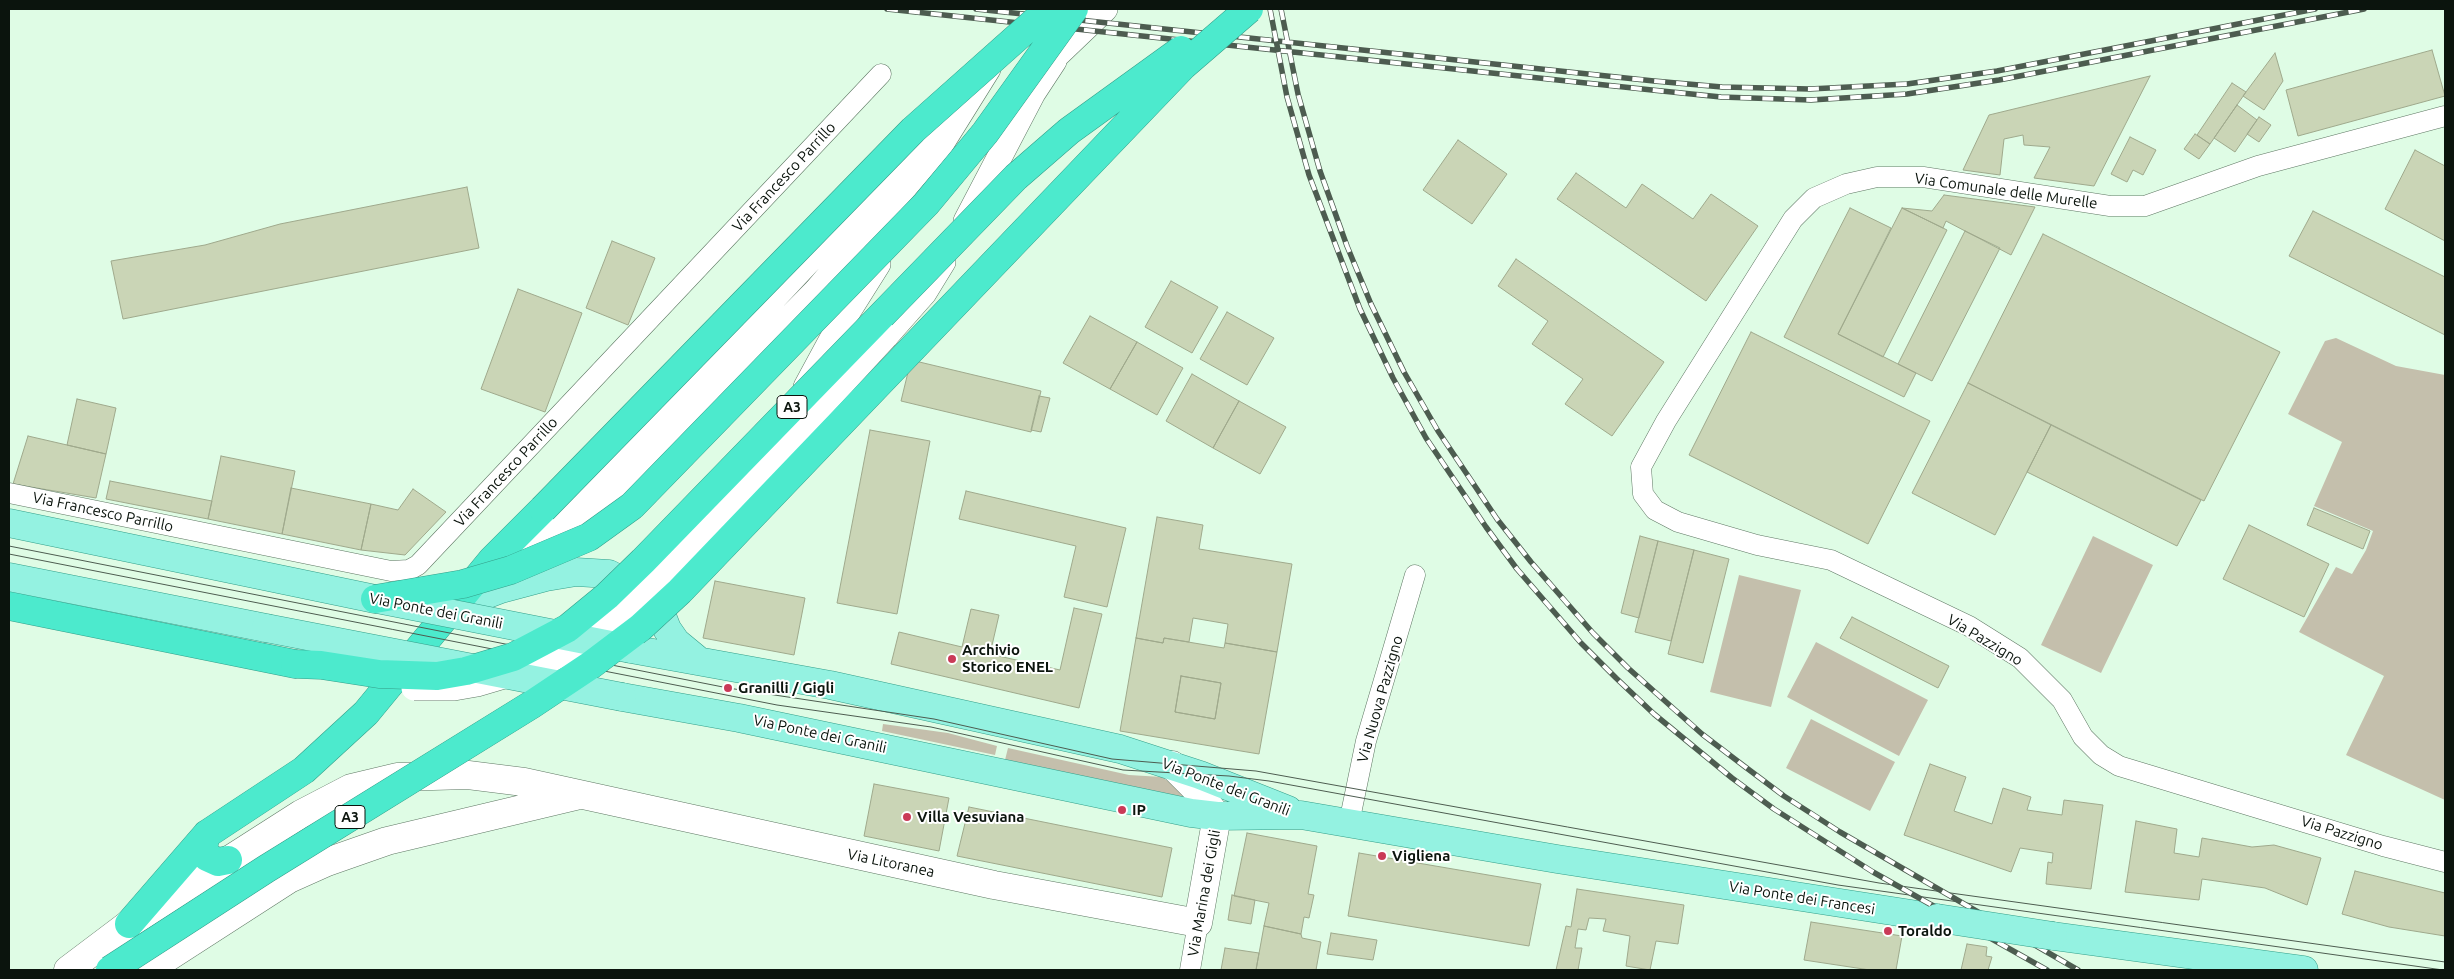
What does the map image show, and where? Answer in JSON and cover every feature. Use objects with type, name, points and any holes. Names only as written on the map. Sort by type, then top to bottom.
[{"type":"highway","points":[[130,924],[207,834],[304,770],[366,713],[492,560],[913,130],[1049,9]]},
{"type":"highway","points":[[375,599],[463,584],[537,560],[568,548],[608,525],[632,506],[926,204],[985,133],[1074,9]]},
{"type":"highway","name":"A3","points":[[9,606],[295,664],[321,665],[379,674],[437,676],[466,671],[513,657],[568,628],[607,596],[1016,177],[1069,131],[1238,9]]},
{"type":"highway","name":"A3","points":[[110,970],[590,665],[640,628],[680,591],[1183,66],[1249,9]]},
{"type":"highway","points":[[207,834],[203,845],[207,857],[218,862],[228,860]]},
{"type":"main road","name":"Via Ponte dei Granili","points":[[9,523],[278,580],[631,649],[830,685],[1120,749],[1172,765],[1299,815]]},
{"type":"main road","points":[[454,607],[501,589],[546,577],[576,572],[609,574],[634,587],[657,603],[667,629],[676,642],[699,661]]},
{"type":"main road","name":"Via Ponte dei Granili","points":[[9,577],[622,697],[739,718],[1145,804],[1217,816],[1299,815]]},
{"type":"main road","points":[[1172,765],[1194,787],[1217,816]]},
{"type":"main road","name":"Via Litoranea","points":[[68,970],[130,924],[300,814],[352,788],[397,777],[468,775],[524,782],[984,883],[1198,923]]},
{"type":"main road","points":[[148,970],[289,879],[327,862],[387,841],[585,794]]},
{"type":"main road","points":[[253,901],[300,814]]},
{"type":"main road","name":"Via Ponte dei Francesi","points":[[1299,815],[1557,860],[2053,936],[2304,970]]},
{"type":"main road","name":"Via Marina dei Gigli","points":[[1198,923],[1217,816]]},
{"type":"street","points":[[537,560],[573,532],[627,483],[816,291],[940,146],[1028,9]]},
{"type":"street","points":[[657,603],[661,586],[672,562],[687,542],[762,464],[778,442],[839,326],[908,220],[1022,89],[1104,9]]},
{"type":"street","points":[[590,665],[622,616],[708,528],[906,315],[940,268],[990,178],[1033,93],[1061,51]]},
{"type":"street","name":"Via Francesco Parrillo","points":[[9,493],[391,571],[409,570],[418,565],[881,74]]},
{"type":"street","points":[[492,560],[544,530],[602,481],[924,137],[976,88]]},
{"type":"street","name":"Via Comunale delle Murelle","points":[[1643,494],[1641,467],[1666,421],[1793,219],[1814,198],[1846,184],[1877,177],[1923,178],[2110,206],[2145,206],[2258,166],[2445,116]]},
{"type":"street","name":"Via Pazzigno","points":[[1643,494],[1655,510],[1678,522],[1757,545],[1831,560],[1969,626],[2020,658],[2062,700],[2084,737],[2101,755],[2119,766],[2384,846],[2445,862]]},
{"type":"street","name":"Via Nuova Pazzigno","points":[[1349,824],[1366,741],[1414,575]]},
{"type":"street","points":[[295,664],[319,674],[373,684],[454,688],[500,677],[554,658],[584,642],[622,616]]},
{"type":"street","name":"Via Marina dei Gigli","points":[[1190,970],[1198,923]]},
{"type":"shaded area","points":[[2336,338],[2396,366],[2445,375],[2445,800],[2346,755],[2384,676],[2299,632],[2336,567],[2352,574],[2366,550],[2373,531],[2314,506],[2342,442],[2288,414],[2325,341]]},
{"type":"shaded area","points":[[2093,536],[2153,565],[2101,673],[2041,645]]},
{"type":"shaded area","points":[[1739,575],[1801,590],[1771,707],[1710,692]]},
{"type":"shaded area","points":[[1816,642],[1928,700],[1899,756],[1787,697]]},
{"type":"shaded area","points":[[1811,719],[1895,762],[1870,811],[1786,768]]},
{"type":"shaded area","points":[[883,724],[948,733],[997,746],[995,755],[882,731]]},
{"type":"shaded area","points":[[1008,748],[1129,775],[1162,777],[1175,786],[1188,800],[1004,764]]},
{"type":"building","points":[[2432,50],[2445,96],[2298,136],[2286,90]]},
{"type":"building","points":[[2275,53],[2283,81],[2264,110],[2243,96]]},
{"type":"building","points":[[2150,76],[2094,186],[2034,178],[2050,147],[2024,145],[2023,135],[2004,139],[2000,175],[1963,170],[1989,115]]},
{"type":"building","points":[[2232,83],[2246,92],[2210,144],[2197,135]]},
{"type":"building","points":[[2237,105],[2257,120],[2235,152],[2214,138]]},
{"type":"building","points":[[2259,117],[2271,125],[2259,142],[2247,134]]},
{"type":"building","points":[[2195,134],[2210,144],[2199,159],[2184,149]]},
{"type":"building","points":[[2130,137],[2156,150],[2143,175],[2133,170],[2127,182],[2111,174]]},
{"type":"building","points":[[1458,140],[1507,174],[1472,224],[1423,190]]},
{"type":"building","points":[[2415,150],[2445,166],[2445,241],[2385,209]]},
{"type":"building","points":[[1576,173],[1626,208],[1642,184],[1693,219],[1711,194],[1758,226],[1706,301],[1557,199]]},
{"type":"building","points":[[467,187],[479,248],[123,319],[111,261],[205,245],[280,224]]},
{"type":"building","points":[[1944,195],[2035,207],[2011,255],[1946,221],[1943,228],[1902,208],[1932,211]]},
{"type":"building","points":[[1850,208],[1891,228],[1838,334],[1916,373],[1904,397],[1784,337]]},
{"type":"building","points":[[1902,208],[1947,230],[1883,357],[1838,334]]},
{"type":"building","points":[[2313,211],[2445,277],[2445,335],[2289,256]]},
{"type":"building","points":[[1965,231],[2000,248],[1932,381],[1898,364]]},
{"type":"building","points":[[2043,234],[2280,352],[2204,501],[1968,383]]},
{"type":"building","points":[[612,241],[655,258],[628,325],[586,308]]},
{"type":"building","points":[[1516,259],[1664,362],[1612,436],[1565,404],[1583,379],[1532,344],[1548,321],[1498,286]]},
{"type":"building","points":[[1171,281],[1218,307],[1192,353],[1145,327]]},
{"type":"building","points":[[518,289],[582,313],[545,412],[481,389]]},
{"type":"building","points":[[1227,312],[1274,338],[1247,385],[1200,359]]},
{"type":"building","points":[[1090,316],[1137,342],[1110,389],[1063,363]]},
{"type":"building","points":[[1751,332],[1930,421],[1868,544],[1689,455]]},
{"type":"building","points":[[1137,342],[1183,368],[1157,415],[1110,389]]},
{"type":"building","points":[[911,360],[1041,391],[1031,432],[901,401]]},
{"type":"building","points":[[1192,374],[1239,401],[1213,448],[1166,421]]},
{"type":"building","points":[[1968,383],[2051,425],[1995,535],[1912,493]]},
{"type":"building","points":[[1039,396],[1050,398],[1041,432],[1031,430]]},
{"type":"building","points":[[77,399],[116,408],[106,454],[67,445]]},
{"type":"building","points":[[1239,401],[1286,427],[1260,474],[1213,448]]},
{"type":"building","points":[[2051,425],[2201,500],[2177,546],[2027,472]]},
{"type":"building","points":[[870,430],[930,441],[897,614],[837,603]]},
{"type":"building","points":[[28,436],[106,454],[96,498],[13,484]]},
{"type":"building","points":[[221,456],[295,471],[282,534],[208,519]]},
{"type":"building","points":[[110,481],[212,501],[208,519],[106,499]]},
{"type":"building","points":[[291,488],[371,504],[361,550],[282,534]]},
{"type":"building","points":[[413,489],[446,512],[405,555],[361,550],[371,504],[398,510]]},
{"type":"building","points":[[966,491],[1126,528],[1107,607],[1064,597],[1076,546],[959,519]]},
{"type":"building","points":[[2314,508],[2370,531],[2363,549],[2307,525]]},
{"type":"building","points":[[1157,517],[1203,525],[1199,549],[1292,564],[1277,652],[1225,643],[1228,624],[1193,618],[1189,642],[1164,638],[1163,643],[1136,638]]},
{"type":"building","points":[[2249,525],[2329,564],[2304,617],[2223,579]]},
{"type":"building","points":[[1640,536],[1658,541],[1639,618],[1621,613]]},
{"type":"building","points":[[1658,541],[1694,550],[1671,641],[1635,632]]},
{"type":"building","points":[[1694,550],[1729,559],[1703,663],[1668,654]]},
{"type":"building","points":[[715,581],[805,598],[794,655],[703,638]]},
{"type":"building","name":"Archivio Storico ENEL","points":[[1074,608],[1102,614],[1079,708],[891,664],[899,632],[962,647],[971,609],[999,615],[990,654],[1060,670]]},
{"type":"building","points":[[1852,617],[1949,666],[1938,688],[1840,638]]},
{"type":"building","points":[[1136,638],[1163,643],[1164,638],[1224,648],[1225,643],[1277,652],[1259,754],[1120,731]],"holes":[[[1181,676],[1221,683],[1215,719],[1175,712]]]},
{"type":"building","points":[[1181,676],[1221,683],[1215,719],[1175,712]]},
{"type":"building","points":[[1930,764],[1966,777],[1954,811],[1992,824],[2003,788],[2031,797],[2027,810],[2062,815],[2064,800],[2103,805],[2091,889],[2046,884],[2048,862],[2052,863],[2053,853],[2020,848],[2011,872],[1904,835]]},
{"type":"building","name":"Villa Vesuviana","points":[[874,784],[949,798],[939,851],[864,836]]},
{"type":"building","points":[[969,807],[1172,848],[1162,897],[957,856]]},
{"type":"building","points":[[2136,821],[2177,829],[2174,853],[2199,857],[2202,838],[2252,847],[2274,845],[2321,858],[2307,905],[2265,888],[2202,879],[2199,900],[2125,892]]},
{"type":"building","points":[[1247,833],[1317,846],[1308,894],[1314,895],[1309,918],[1304,917],[1301,934],[1264,926],[1269,903],[1234,896]]},
{"type":"building","points":[[1359,853],[1541,884],[1529,946],[1348,916]]},
{"type":"building","points":[[2355,871],[2445,893],[2445,936],[2389,927],[2342,914]]},
{"type":"building","points":[[1577,889],[1684,905],[1678,944],[1656,941],[1650,970],[1626,966],[1630,936],[1603,931],[1606,919],[1589,918],[1586,930],[1578,929],[1575,948],[1582,948],[1578,970],[1556,970],[1566,926],[1571,927]]},
{"type":"building","points":[[1232,895],[1255,900],[1251,924],[1228,920]]},
{"type":"building","points":[[1811,922],[1902,936],[1896,970],[1870,970],[1804,960]]},
{"type":"building","points":[[1264,926],[1301,934],[1302,938],[1321,942],[1316,970],[1256,970]]},
{"type":"building","points":[[1331,933],[1377,940],[1373,960],[1327,954]]},
{"type":"building","points":[[1967,944],[1987,947],[1986,956],[1992,957],[1988,970],[1961,970]]},
{"type":"building","points":[[1225,948],[1259,953],[1256,970],[1221,970]]},
{"type":"tram line","points":[[9,546],[728,688],[934,719],[1112,759],[1256,771],[1879,883],[2445,962]]},
{"type":"tram line","points":[[9,554],[777,705],[931,727],[1123,770],[1229,776],[1269,781],[1838,885],[2443,970]]},
{"type":"railway","points":[[887,9],[1721,97],[1811,100],[1907,94],[1999,80],[2364,9]]},
{"type":"railway","points":[[976,9],[1654,81],[1722,87],[1810,89],[1907,84],[1997,71],[2315,9]]},
{"type":"railway","points":[[1270,9],[1287,97],[1309,175],[1360,309],[1393,378],[1426,438],[1517,569],[1581,643],[1616,678],[1654,714],[1732,778],[1774,809],[1873,872],[2047,970]]},
{"type":"railway","points":[[1281,9],[1298,94],[1320,171],[1347,246],[1371,304],[1404,372],[1438,431],[1497,519],[1531,562],[1593,633],[1628,668],[1702,734],[1784,796],[1840,832],[2078,970]]},
{"type":"place","name":"Archivio Storico ENEL","points":[[952,659]]},
{"type":"place","name":"Granilli / Gigli","points":[[728,688]]},
{"type":"place","name":"IP","points":[[1122,810]]},
{"type":"place","name":"Villa Vesuviana","points":[[907,817]]},
{"type":"place","name":"Vigliena","points":[[1382,856]]},
{"type":"place","name":"Toraldo","points":[[1888,931]]}]
